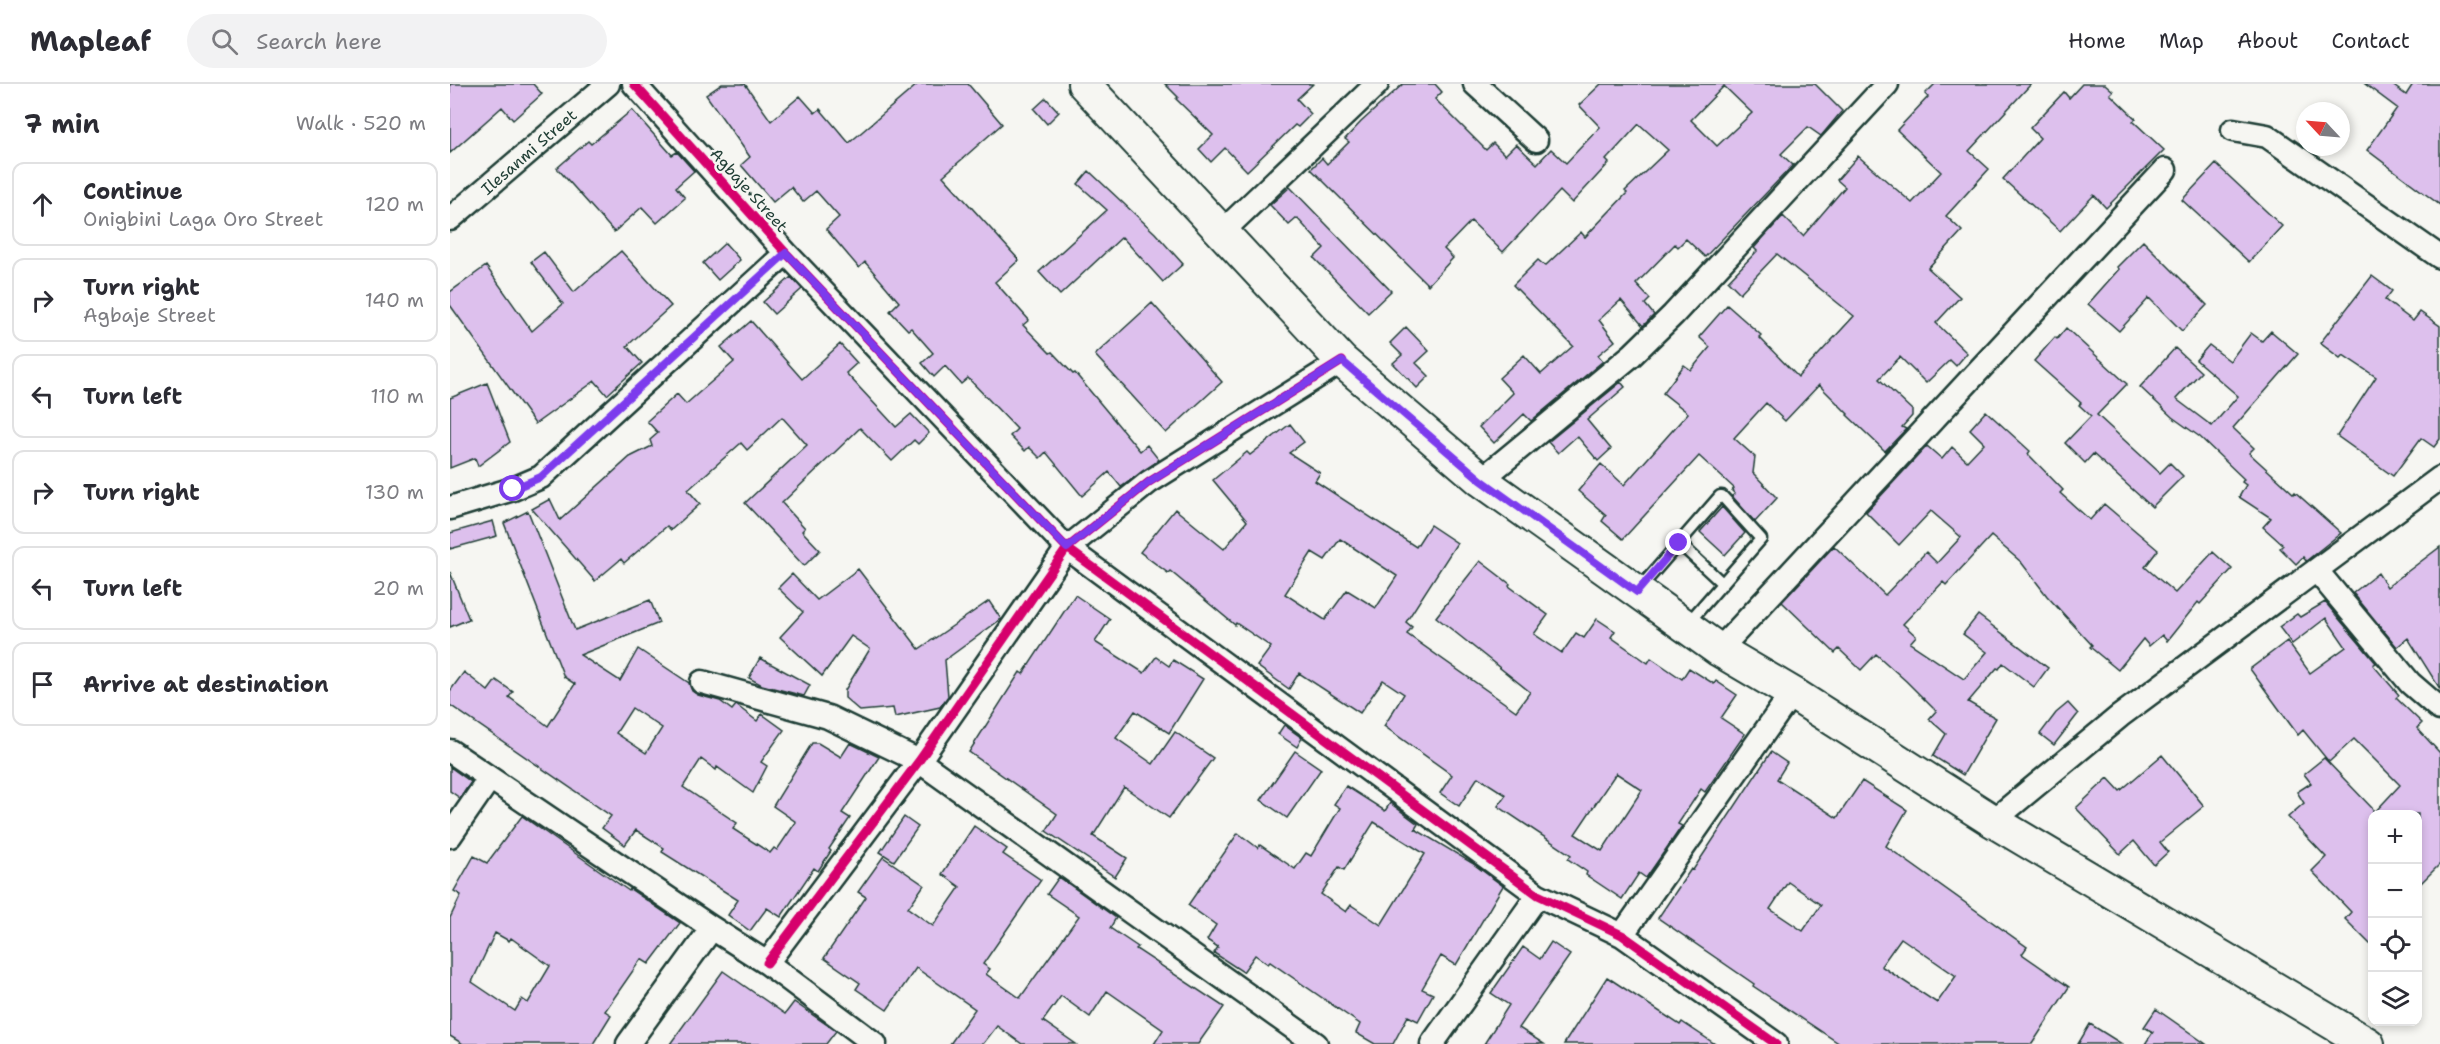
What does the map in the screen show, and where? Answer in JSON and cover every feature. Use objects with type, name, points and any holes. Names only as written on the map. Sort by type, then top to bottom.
[{"type":"main road","points":[[1084,84],[1342,361],[1481,480],[1719,650],[1792,693],[1993,821],[2368,1044]]},
{"type":"street","name":"Ilesanmi Street","points":[[450,219],[608,84]]},
{"type":"street","name":"Agbaje Street","points":[[634,84],[786,253],[1067,548],[1538,895],[1623,935],[1776,1044]]},
{"type":"street","points":[[1222,232],[1377,84]]},
{"type":"street","points":[[1475,84],[1536,140]]},
{"type":"street","points":[[1481,480],[1632,355],[1673,315],[1887,84]]},
{"type":"street","points":[[2233,130],[2267,136],[2440,257]]},
{"type":"street","points":[[1719,650],[2165,170]]},
{"type":"street","points":[[450,508],[513,489],[541,477],[786,253]]},
{"type":"street","points":[[767,963],[919,761],[1067,548],[1149,482],[1342,361]]},
{"type":"street","points":[[1993,821],[2120,716],[2440,478]]},
{"type":"street","points":[[2317,571],[2410,683],[2440,709]]},
{"type":"street","points":[[702,682],[828,717],[919,761],[1316,1044]]},
{"type":"street","points":[[1623,935],[1792,693]]},
{"type":"street","points":[[450,751],[767,963],[875,1044]]},
{"type":"street","points":[[450,836],[490,778]]},
{"type":"street","points":[[1432,1044],[1538,895]]},
{"type":"street","points":[[628,1044],[712,928]]},
{"type":"lane","points":[[1637,592],[1722,496],[1762,537],[1686,626]]},
{"type":"lane","points":[[1679,543],[1723,584]]},
{"type":"building","points":[[450,84],[533,84],[542,94],[513,120],[502,107],[450,153]]},
{"type":"building","points":[[722,84],[745,84],[771,121],[800,96],[815,113],[820,109],[849,143],[918,84],[968,84],[1002,124],[943,176],[1019,260],[995,282],[1029,320],[1023,325],[1050,353],[1052,352],[1073,374],[1075,373],[1140,451],[1147,445],[1159,460],[1121,487],[1109,472],[1082,496],[1046,452],[1040,458],[1029,447],[1025,451],[1010,436],[1017,429],[968,378],[961,384],[945,366],[934,377],[922,363],[933,353],[911,328],[908,330],[890,311],[899,302],[865,262],[859,268],[826,229],[839,217],[816,191],[803,202],[791,187],[773,202],[741,165],[750,157],[706,95]]},
{"type":"building","points":[[1165,84],[1313,84],[1297,99],[1311,114],[1298,127],[1295,125],[1247,171],[1225,148],[1211,162],[1199,149],[1213,135],[1176,99],[1178,97]]},
{"type":"building","points":[[1403,84],[1435,84],[1442,92],[1435,99],[1486,150],[1493,143],[1505,155],[1516,144],[1537,164],[1551,149],[1566,163],[1600,127],[1579,105],[1601,84],[1815,84],[1842,111],[1821,136],[1808,127],[1781,154],[1793,165],[1705,257],[1686,239],[1678,247],[1675,244],[1636,284],[1650,299],[1645,304],[1654,315],[1643,326],[1621,300],[1599,320],[1615,341],[1598,355],[1603,361],[1531,421],[1524,414],[1494,443],[1479,427],[1513,393],[1499,378],[1524,355],[1541,374],[1573,346],[1513,285],[1538,260],[1545,266],[1581,232],[1585,237],[1627,193],[1625,191],[1668,150],[1639,124],[1606,160],[1609,163],[1572,203],[1560,191],[1503,252],[1471,221],[1444,249],[1453,258],[1428,285],[1311,169],[1322,158],[1327,164],[1349,142],[1345,139]],"holes":[[[1724,86],[1752,113],[1717,146],[1691,120]]]},
{"type":"building","points":[[1935,84],[2031,84],[1969,151],[1989,169],[1946,216],[1962,231],[1928,268],[1960,297],[1936,323],[1967,353],[1956,366],[1950,360],[1926,383],[1900,357],[1879,379],[1912,410],[1912,416],[1902,427],[1906,429],[1885,451],[1819,385],[1785,421],[1766,403],[1734,438],[1755,457],[1753,473],[1777,498],[1755,522],[1732,496],[1735,494],[1732,491],[1734,488],[1699,456],[1623,539],[1602,521],[1606,515],[1578,491],[1601,464],[1624,485],[1688,413],[1663,393],[1684,365],[1691,370],[1710,347],[1699,337],[1727,305],[1761,335],[1759,337],[1798,377],[1854,316],[1777,254],[1740,293],[1728,281],[1757,251],[1754,248],[1783,216],[1803,236],[1845,187],[1837,180],[1858,156],[1912,203],[1941,172],[1897,130],[1928,97],[1925,94]]},
{"type":"building","points":[[2082,84],[2105,84],[2113,91],[2110,94],[2136,119],[2133,121],[2164,150],[2106,208],[2094,195],[2060,231],[2003,179],[2040,138],[2030,128],[2064,92],[2069,98]]},
{"type":"building","points":[[2365,84],[2391,84],[2406,95],[2413,84],[2440,84],[2440,205],[2367,150],[2397,108]]},
{"type":"building","points":[[1046,98],[1059,112],[1047,124],[1034,109]]},
{"type":"building","points":[[632,110],[672,155],[677,152],[694,171],[676,187],[685,198],[657,223],[642,207],[614,232],[557,168],[588,141],[591,144]]},
{"type":"building","points":[[2216,164],[2282,226],[2249,262],[2182,200]]},
{"type":"building","points":[[1089,171],[1155,233],[1183,264],[1163,282],[1122,237],[1060,295],[1039,272],[1107,210],[1078,184]]},
{"type":"building","points":[[1290,187],[1391,291],[1368,313],[1314,258],[1324,248],[1297,218],[1289,225],[1270,205]]},
{"type":"building","points":[[2143,241],[2207,305],[2182,331],[2149,298],[2119,331],[2088,304],[2119,269],[2117,267]]},
{"type":"building","points":[[725,243],[740,260],[718,280],[703,263]]},
{"type":"building","points":[[621,251],[671,306],[627,346],[642,363],[607,395],[595,381],[535,424],[450,305],[450,292],[486,266],[532,331],[563,304],[531,262],[544,252],[574,292]]},
{"type":"building","points":[[2372,276],[2392,291],[2385,300],[2413,321],[2420,312],[2440,326],[2440,439],[2434,447],[2421,438],[2393,476],[2337,436],[2376,377],[2343,355],[2340,358],[2320,343]]},
{"type":"building","points":[[791,277],[802,289],[774,314],[763,302]]},
{"type":"building","points":[[1152,303],[1222,382],[1166,433],[1095,355]]},
{"type":"building","points":[[751,321],[802,379],[840,344],[857,363],[846,373],[896,427],[911,414],[929,433],[918,444],[914,440],[892,461],[860,428],[782,503],[805,528],[802,531],[820,550],[804,566],[745,503],[807,445],[782,417],[747,450],[741,443],[688,490],[700,504],[671,530],[667,526],[624,563],[621,559],[595,581],[532,509],[550,499],[560,520],[630,457],[652,446],[650,440],[658,433],[647,421],[677,394],[686,404],[734,362],[721,347]]},
{"type":"building","points":[[1406,327],[1429,351],[1416,363],[1429,376],[1417,388],[1393,363],[1402,355],[1390,343]]},
{"type":"building","points":[[2066,328],[2127,384],[2097,415],[2160,473],[2170,463],[2183,476],[2152,507],[2093,454],[2085,463],[2065,443],[2091,416],[2079,405],[2081,403],[2034,361]]},
{"type":"building","points":[[2271,331],[2298,354],[2233,428],[2254,448],[2249,453],[2341,533],[2306,561],[2303,557],[2296,564],[2280,548],[2283,545],[2263,527],[2271,518],[2239,497],[2246,485],[2242,482],[2244,479],[2200,437],[2172,417],[2140,387],[2175,348],[2201,372],[2176,399],[2212,426],[2238,396],[2196,360],[2209,345],[2230,361],[2251,333],[2262,341]]},
{"type":"building","points":[[1621,382],[1625,387],[1587,420],[1611,449],[1598,461],[1577,436],[1558,453],[1548,442]]},
{"type":"building","points":[[487,383],[510,442],[478,466],[475,458],[450,468],[450,398]]},
{"type":"building","points":[[1986,411],[2030,451],[2028,454],[2063,490],[2060,493],[2090,520],[2104,504],[2158,550],[2145,567],[2175,593],[2213,552],[2232,569],[2200,604],[2198,602],[2167,641],[2162,635],[2149,646],[2143,639],[2118,670],[2090,647],[2092,645],[2047,596],[2021,562],[1991,536],[1946,585],[1943,582],[1903,624],[1916,636],[1910,643],[1964,679],[1987,652],[1963,634],[1978,615],[2048,668],[2034,687],[2003,663],[1968,702],[1996,718],[1963,775],[1933,756],[1946,734],[1929,719],[1936,711],[1906,681],[1876,654],[1861,670],[1839,649],[1835,653],[1782,602],[1834,546],[1885,595],[1926,552],[1937,563],[1961,537],[1931,511],[1899,545],[1866,512],[1927,446],[1942,459],[1952,447],[1967,461],[1984,443],[1970,429]]},
{"type":"building","points":[[1290,424],[1304,442],[1289,453],[1320,473],[1315,481],[1416,547],[1430,525],[1457,543],[1406,622],[1412,627],[1407,634],[1516,711],[1530,692],[1436,617],[1480,561],[1548,615],[1534,634],[1562,653],[1576,633],[1584,638],[1597,619],[1615,631],[1611,637],[1648,663],[1651,658],[1682,679],[1689,668],[1714,684],[1716,681],[1737,695],[1721,718],[1745,734],[1705,792],[1701,789],[1678,824],[1682,826],[1646,878],[1639,873],[1622,899],[1586,875],[1587,872],[1568,859],[1571,855],[1498,806],[1506,795],[1478,777],[1459,806],[1440,793],[1452,775],[1384,726],[1404,694],[1383,680],[1360,713],[1299,673],[1289,689],[1257,666],[1271,647],[1236,623],[1235,625],[1170,571],[1168,573],[1140,552],[1175,509],[1224,549],[1247,521],[1213,480],[1247,452],[1250,455]],"holes":[[[1340,539],[1397,576],[1376,608],[1347,590],[1325,620],[1285,594],[1312,552],[1325,560]],[[1616,773],[1642,790],[1602,851],[1575,834]]]},
{"type":"building","points":[[1722,507],[1745,533],[1725,555],[1700,532]]},
{"type":"building","points":[[528,511],[575,630],[650,600],[659,623],[580,655],[620,681],[638,649],[689,683],[692,691],[698,695],[720,701],[732,710],[736,705],[757,721],[762,714],[784,730],[761,762],[767,766],[753,793],[717,767],[716,770],[701,759],[683,787],[737,823],[733,829],[770,853],[774,848],[777,850],[796,822],[773,806],[812,743],[818,743],[841,757],[850,743],[879,757],[842,813],[850,818],[829,849],[831,851],[818,871],[814,868],[781,917],[767,908],[750,931],[728,915],[738,900],[662,852],[664,848],[636,830],[625,845],[602,828],[611,816],[450,705],[450,691],[464,672],[488,691],[496,680],[513,692],[509,697],[548,726],[575,684],[564,677],[504,523]],"holes":[[[632,708],[662,728],[646,753],[616,733]]]},
{"type":"building","points":[[493,521],[497,536],[450,549],[450,533]]},
{"type":"building","points":[[2440,547],[2440,689],[2408,638],[2397,647],[2353,593],[2378,573],[2387,587]]},
{"type":"building","points":[[858,569],[919,649],[989,601],[1001,619],[945,660],[948,696],[940,707],[895,717],[893,708],[860,711],[845,698],[845,690],[870,649],[851,636],[822,676],[780,637],[803,612],[778,588],[792,574],[817,600]]},
{"type":"building","points":[[450,572],[469,619],[450,627]]},
{"type":"building","points":[[1075,595],[1110,619],[1095,642],[1144,673],[1156,657],[1169,666],[1173,660],[1203,679],[1169,733],[1135,711],[1116,738],[1153,764],[1175,732],[1213,758],[1169,818],[1124,787],[1093,836],[1127,858],[1115,877],[1046,831],[1057,814],[969,752],[1020,672],[1023,674]]},
{"type":"building","points":[[2325,602],[2376,663],[2373,665],[2399,695],[2396,698],[2422,723],[2417,728],[2440,753],[2440,864],[2422,882],[2422,810],[2377,810],[2400,785],[2354,739],[2329,762],[2303,730],[2298,735],[2250,669],[2287,641],[2310,673],[2346,647],[2326,618],[2292,644],[2279,627],[2297,614],[2300,617]]},
{"type":"building","points":[[760,658],[810,685],[804,696],[762,685],[749,678]]},
{"type":"building","points":[[2068,703],[2078,714],[2054,745],[2040,734],[2056,713]]},
{"type":"building","points":[[1284,725],[1302,738],[1297,747],[1278,734]]},
{"type":"building","points":[[1295,751],[1321,769],[1287,818],[1261,800]]},
{"type":"building","points":[[1771,752],[1787,763],[1777,779],[1837,818],[1862,781],[1907,810],[1886,846],[2027,947],[2022,954],[2069,987],[2032,1044],[1840,1044],[1753,986],[1754,984],[1658,918],[1691,869],[1693,870]],"holes":[[[1788,882],[1821,905],[1803,931],[1770,909]],[[1901,938],[1956,976],[1937,1003],[1881,966]]]},
{"type":"building","points":[[2162,755],[2204,806],[2160,842],[2168,852],[2154,865],[2134,841],[2120,854],[2076,808],[2108,778],[2120,791]]},
{"type":"building","points":[[2324,758],[2373,809],[2368,810],[2368,942],[2345,919],[2351,912],[2312,871],[2326,857],[2288,817],[2304,803],[2297,792],[2311,783],[2304,774]]},
{"type":"building","points":[[450,767],[471,782],[460,798],[450,791]]},
{"type":"building","points":[[1346,786],[1385,811],[1390,803],[1418,824],[1415,829],[1472,863],[1503,886],[1456,965],[1441,956],[1422,989],[1433,994],[1418,1021],[1408,1016],[1393,1044],[1375,1044],[1356,1033],[1360,1024],[1270,962],[1268,964],[1255,955],[1243,972],[1214,953],[1218,947],[1207,940],[1216,925],[1188,905],[1238,833],[1258,848],[1260,845],[1295,869],[1306,853],[1311,856],[1340,808],[1334,804]],"holes":[[[1374,822],[1425,854],[1381,925],[1351,905],[1346,912],[1321,894],[1339,867],[1344,870]]]},
{"type":"building","points":[[522,816],[629,891],[630,889],[680,923],[649,964],[641,959],[605,1011],[611,1015],[593,1044],[463,1044],[450,1036],[450,918],[461,895],[454,891],[474,856],[487,863]],"holes":[[[495,933],[509,941],[511,938],[550,966],[528,1003],[522,999],[515,1011],[472,982]]]},
{"type":"building","points":[[904,817],[918,827],[894,861],[880,852]]},
{"type":"building","points":[[974,826],[1007,849],[1003,854],[1041,880],[983,964],[990,969],[986,974],[1020,998],[1079,916],[1047,894],[1059,877],[1116,918],[1110,928],[1138,947],[1136,949],[1224,1007],[1198,1044],[1154,1044],[1163,1030],[1107,991],[1090,1017],[1061,996],[1043,1021],[1076,1044],[1022,1044],[997,1026],[983,1044],[950,1044],[975,1009],[916,968],[887,1010],[856,989],[860,983],[824,958],[866,897],[858,892],[883,857],[924,885],[908,908],[933,926],[960,887],[942,874]]},
{"type":"building","points":[[1551,942],[1570,955],[1519,1028],[1544,1044],[1484,1044],[1509,1005],[1491,993],[1523,947],[1540,959]]},
{"type":"building","points":[[723,971],[785,1014],[794,1002],[836,1031],[826,1044],[670,1044]]},
{"type":"building","points":[[1607,977],[1680,1025],[1682,1022],[1715,1044],[1564,1044]]},
{"type":"building","points":[[2156,1009],[2206,1044],[2145,1044],[2153,1032],[2144,1027]]},
{"type":"building","points":[[2090,1024],[2122,1044],[2078,1044]]},
{"type":"cycle path","points":[[634,84],[786,253],[1067,548],[1538,895],[1622,935],[1776,1044]]},
{"type":"cycle path","points":[[767,963],[919,761],[1067,548],[1149,482],[1342,361]]},
{"type":"route","points":[[513,489],[541,477],[786,253],[1067,548],[1149,482],[1342,361],[1481,480],[1637,592],[1679,543]]}]
